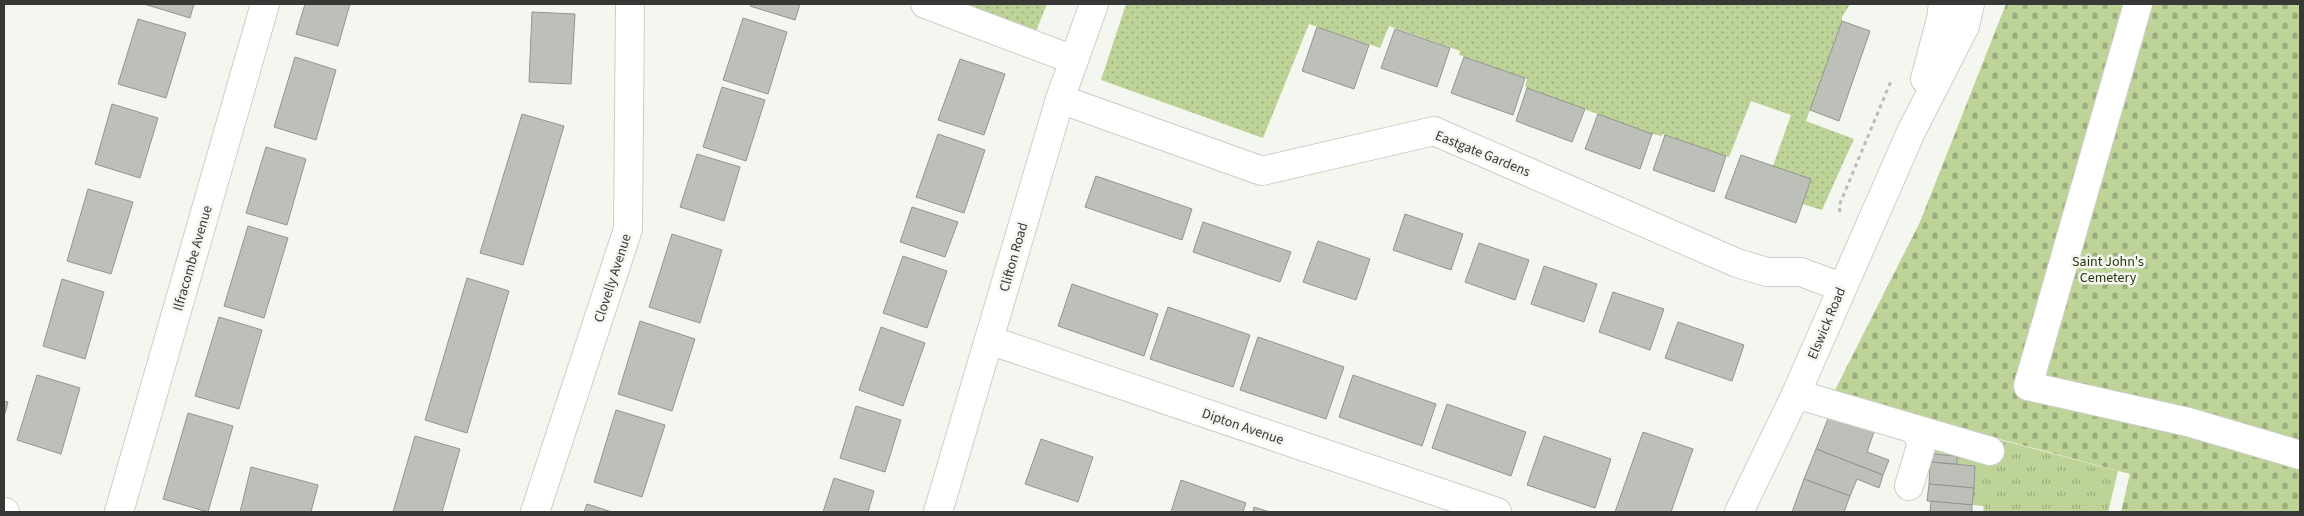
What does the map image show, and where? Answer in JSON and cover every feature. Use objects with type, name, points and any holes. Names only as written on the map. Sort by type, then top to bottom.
[{"type":"street","name":"Ilfracombe Avenue","points":[[120,512],[265,4]]},
{"type":"street","name":"Clovelly Avenue","points":[[535,512],[628,229],[630,4]]},
{"type":"street","points":[[926,4],[1074,60]]},
{"type":"street","name":"Clifton Road","points":[[938,512],[1060,99],[1094,4]]},
{"type":"street","name":"Elswick Road","points":[[1911,132],[1941,19],[1943,4]]},
{"type":"street","name":"Elswick Road","points":[[1739,512],[1796,394],[1841,287],[1911,132],[1965,26],[1970,4]]},
{"type":"street","points":[[2138,4],[2028,386],[2188,422],[2300,455]]},
{"type":"street","name":"Eastgate Gardens","points":[[1060,99],[1262,171],[1434,131],[1737,262],[1767,272],[1801,272],[1841,287]]},
{"type":"street","name":"Dipton Avenue","points":[[989,340],[1497,512]]},
{"type":"street","points":[[1796,394],[1990,451]]},
{"type":"street","points":[[1909,486],[1922,443],[1915,430]]},
{"type":"green space","points":[[962,4],[1047,4],[1036,31]]},
{"type":"green space","points":[[1126,4],[1850,4],[1842,17],[1806,121],[1854,139],[1822,210],[1802,204],[1773,166],[1791,115],[1751,101],[1729,157],[1662,134],[1662,136],[1652,134],[1527,88],[1525,86],[1527,79],[1525,78],[1459,55],[1460,51],[1389,26],[1380,48],[1309,24],[1263,138],[1101,80]]},
{"type":"green space","name":"Saint John's Cemetery","points":[[2006,4],[2300,4],[2300,512],[2121,512],[2130,474],[1833,394],[1920,222]]},
{"type":"green space","points":[[1940,424],[2118,471],[2108,512],[1983,512],[1984,506],[1972,505],[1975,466],[1957,464],[1957,456],[1931,454]]},
{"type":"building","points":[[144,4],[194,4],[190,18]]},
{"type":"building","points":[[305,4],[350,4],[338,46],[296,34]]},
{"type":"building","points":[[750,4],[800,4],[795,20],[750,6]]},
{"type":"building","points":[[532,12],[575,14],[571,84],[529,82]]},
{"type":"building","points":[[743,18],[787,32],[768,94],[723,80]]},
{"type":"building","points":[[138,19],[186,33],[166,98],[118,84]]},
{"type":"building","points":[[1842,21],[1870,31],[1839,121],[1810,110]]},
{"type":"building","points":[[1317,27],[1369,45],[1354,89],[1302,71]]},
{"type":"building","points":[[1395,29],[1450,48],[1437,87],[1381,68]]},
{"type":"building","points":[[295,57],[336,70],[316,140],[274,127]]},
{"type":"building","points":[[1464,57],[1525,78],[1513,115],[1451,93]]},
{"type":"building","points":[[960,59],[1005,74],[984,135],[938,120]]},
{"type":"building","points":[[722,87],[765,100],[746,161],[703,147]]},
{"type":"building","points":[[1527,88],[1585,109],[1572,142],[1516,121]]},
{"type":"building","points":[[112,104],[158,118],[140,178],[95,164]]},
{"type":"building","points":[[522,114],[564,126],[523,265],[480,253]]},
{"type":"building","points":[[1598,114],[1652,134],[1640,169],[1585,149]]},
{"type":"building","points":[[938,134],[985,150],[964,213],[916,197]]},
{"type":"building","points":[[1665,135],[1726,156],[1714,192],[1653,170]]},
{"type":"building","points":[[266,147],[306,159],[287,225],[246,213]]},
{"type":"building","points":[[697,154],[740,167],[724,221],[680,207]]},
{"type":"building","points":[[1741,155],[1811,179],[1796,223],[1725,198]]},
{"type":"building","points":[[1096,176],[1192,209],[1182,240],[1085,207]]},
{"type":"building","points":[[88,189],[133,202],[111,274],[67,261]]},
{"type":"building","points":[[912,207],[958,222],[945,257],[900,242]]},
{"type":"building","points":[[1405,214],[1463,234],[1451,270],[1393,250]]},
{"type":"building","points":[[1203,222],[1291,252],[1280,282],[1193,252]]},
{"type":"building","points":[[248,226],[288,238],[264,318],[224,306]]},
{"type":"building","points":[[672,234],[722,250],[700,323],[649,307]]},
{"type":"building","points":[[1318,241],[1370,259],[1356,300],[1303,282]]},
{"type":"building","points":[[1479,243],[1529,260],[1515,300],[1465,282]]},
{"type":"building","points":[[903,256],[947,271],[927,328],[883,313]]},
{"type":"building","points":[[1544,266],[1597,284],[1584,322],[1531,304]]},
{"type":"building","points":[[467,278],[509,291],[467,433],[425,420]]},
{"type":"building","points":[[62,279],[104,292],[85,359],[43,346]]},
{"type":"building","points":[[1072,284],[1158,314],[1144,356],[1058,326]]},
{"type":"building","points":[[1613,292],[1664,309],[1650,350],[1599,332]]},
{"type":"building","points":[[1168,307],[1250,335],[1233,387],[1150,359]]},
{"type":"building","points":[[219,317],[262,330],[239,409],[195,396]]},
{"type":"building","points":[[640,321],[695,339],[672,411],[618,394]]},
{"type":"building","points":[[1678,322],[1744,345],[1732,381],[1665,358]]},
{"type":"building","points":[[881,327],[925,343],[903,406],[859,390]]},
{"type":"building","points":[[1258,337],[1344,367],[1326,419],[1240,390]]},
{"type":"building","points":[[37,375],[80,388],[61,454],[17,440]]},
{"type":"building","points":[[1353,375],[1436,404],[1422,446],[1339,417]]},
{"type":"building","points":[[4,401],[8,402],[4,417]]},
{"type":"building","points":[[1447,404],[1526,432],[1511,476],[1432,448]]},
{"type":"building","points":[[856,406],[901,420],[885,472],[840,458]]},
{"type":"building","points":[[616,410],[665,425],[642,497],[594,482]]},
{"type":"building","points":[[188,413],[233,426],[208,512],[163,499]]},
{"type":"building","points":[[1829,416],[1875,429],[1867,452],[1889,460],[1883,475],[1816,449]]},
{"type":"building","points":[[1643,432],[1693,449],[1671,512],[1615,512]]},
{"type":"building","points":[[415,436],[460,449],[442,512],[393,512]]},
{"type":"building","points":[[1544,436],[1611,459],[1595,508],[1527,485]]},
{"type":"building","points":[[1041,439],[1093,457],[1078,502],[1025,484]]},
{"type":"building","points":[[1816,449],[1883,475],[1879,488],[1857,479],[1850,496],[1804,479]]},
{"type":"building","points":[[1931,454],[1957,456],[1957,464],[1930,462]]},
{"type":"building","points":[[1930,462],[1975,466],[1974,488],[1929,484]]},
{"type":"building","points":[[251,467],[318,485],[311,512],[240,512]]},
{"type":"building","points":[[834,478],[874,491],[868,512],[823,512]]},
{"type":"building","points":[[1804,479],[1850,496],[1844,512],[1792,512]]},
{"type":"building","points":[[1181,480],[1246,503],[1243,512],[1171,512]]},
{"type":"building","points":[[1929,484],[1974,488],[1972,505],[1927,501]]},
{"type":"building","points":[[1931,501],[1972,505],[1972,512],[1930,512]]},
{"type":"building","points":[[587,504],[612,512],[584,512]]},
{"type":"building","points":[[1254,507],[1270,512],[1253,512]]}]
